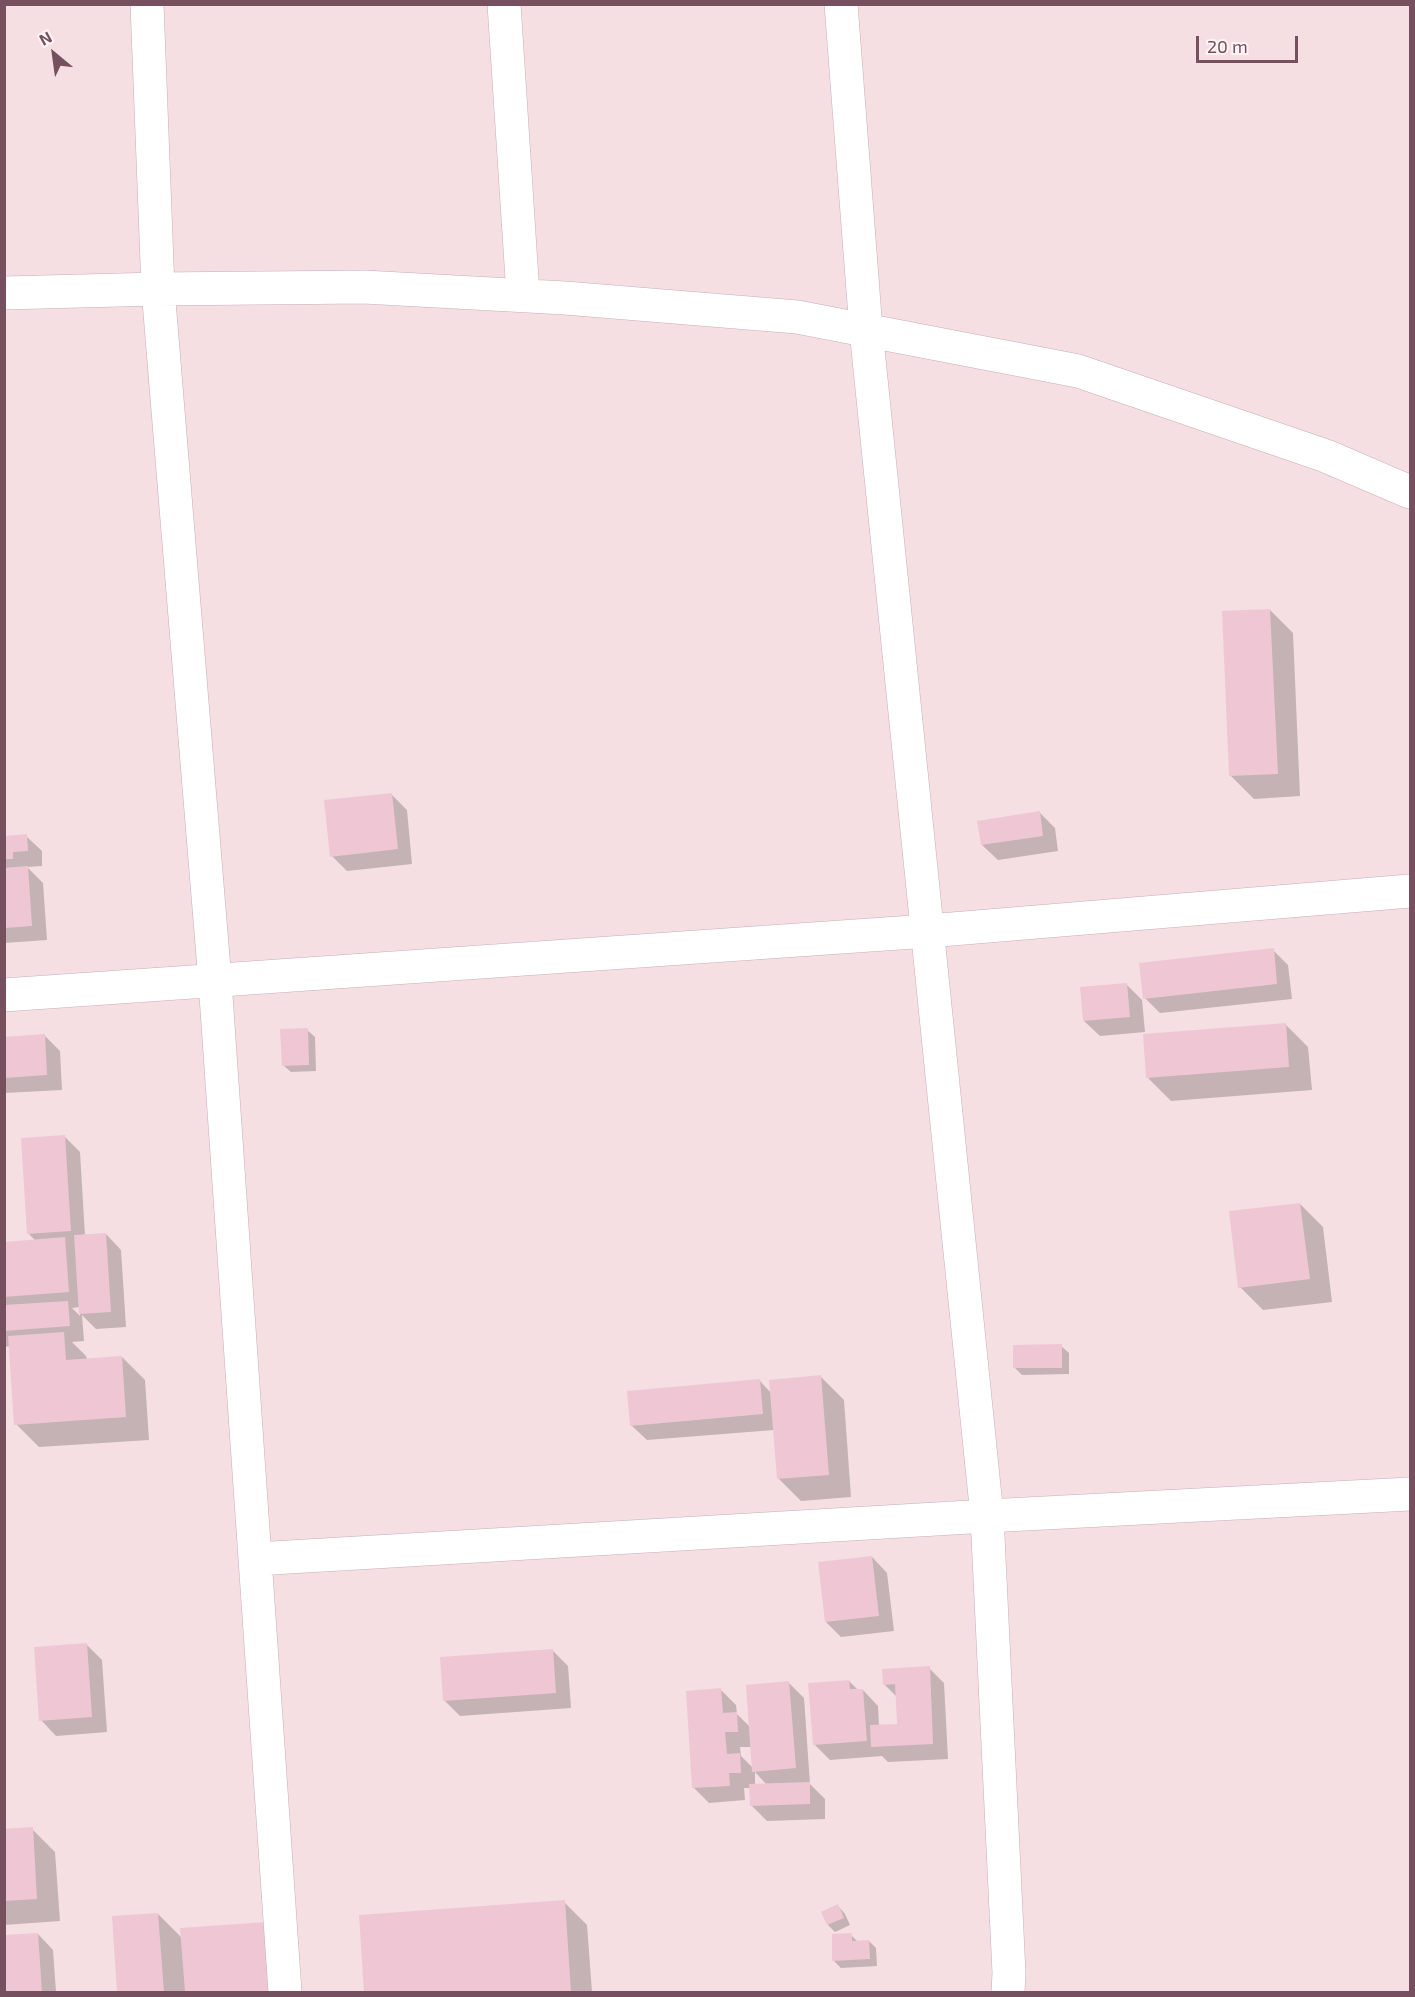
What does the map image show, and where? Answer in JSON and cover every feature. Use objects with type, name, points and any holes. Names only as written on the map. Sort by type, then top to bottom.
[{"type":"street","points":[[147,4],[159,289],[215,981],[285,1992]]},
{"type":"street","points":[[504,4],[523,295]]},
{"type":"street","points":[[841,4],[866,330],[987,1516],[1009,1961],[1008,1992]]},
{"type":"street","points":[[4,293],[364,287],[523,295],[797,317],[1078,371],[1326,456],[1410,492]]},
{"type":"street","points":[[4,995],[928,931],[1410,891]]},
{"type":"street","points":[[255,1559],[987,1516],[1410,1494]]},
{"type":"shaded area","points":[[5,5],[1410,5],[1410,1992],[5,1992]]},
{"type":"building","points":[[1270,609],[1278,774],[1229,776],[1222,611]]},
{"type":"building","points":[[392,793],[398,849],[330,857],[324,800]]},
{"type":"building","points":[[1040,811],[1043,836],[981,845],[977,821]]},
{"type":"building","points":[[27,834],[28,851],[13,852],[13,859],[5,859],[5,836]]},
{"type":"building","points":[[28,866],[32,926],[4,928],[4,868]]},
{"type":"building","points":[[1274,948],[1277,984],[1143,999],[1139,963]]},
{"type":"building","points":[[1127,983],[1130,1017],[1083,1021],[1080,987]]},
{"type":"building","points":[[1286,1023],[1289,1067],[1146,1078],[1143,1034]]},
{"type":"building","points":[[308,1028],[309,1065],[282,1066],[280,1029]]},
{"type":"building","points":[[45,1034],[47,1075],[4,1078],[4,1037]]},
{"type":"building","points":[[65,1135],[71,1231],[27,1234],[21,1138]]},
{"type":"building","points":[[1300,1203],[1310,1279],[1238,1288],[1229,1211]]},
{"type":"building","points":[[106,1233],[111,1312],[79,1314],[74,1235]]},
{"type":"building","points":[[65,1237],[69,1292],[4,1297],[4,1242]]},
{"type":"building","points":[[68,1301],[70,1326],[4,1331],[4,1305]]},
{"type":"building","points":[[64,1332],[66,1360],[122,1356],[126,1417],[14,1425],[8,1336]]},
{"type":"building","points":[[1062,1344],[1062,1368],[1013,1368],[1013,1345]]},
{"type":"building","points":[[821,1375],[829,1475],[777,1479],[769,1380]]},
{"type":"building","points":[[760,1379],[763,1414],[630,1426],[627,1391]]},
{"type":"building","points":[[872,1556],[879,1616],[825,1622],[818,1562]]},
{"type":"building","points":[[87,1643],[92,1717],[39,1721],[34,1647]]},
{"type":"building","points":[[553,1649],[556,1693],[443,1701],[440,1657]]},
{"type":"building","points":[[930,1666],[933,1744],[871,1747],[870,1725],[897,1724],[895,1684],[883,1685],[882,1669]]},
{"type":"building","points":[[849,1680],[850,1689],[863,1689],[867,1741],[813,1745],[808,1683]]},
{"type":"building","points":[[789,1681],[796,1768],[752,1772],[746,1685]]},
{"type":"building","points":[[721,1688],[723,1713],[737,1712],[738,1732],[725,1732],[727,1754],[740,1753],[741,1773],[729,1773],[730,1786],[692,1788],[686,1691]]},
{"type":"building","points":[[810,1782],[810,1804],[750,1806],[749,1784]]},
{"type":"building","points":[[33,1827],[37,1899],[4,1901],[4,1829]]},
{"type":"building","points":[[565,1900],[571,1992],[364,1992],[359,1915]]},
{"type":"building","points":[[838,1904],[844,1918],[827,1925],[821,1912]]},
{"type":"building","points":[[158,1913],[164,1992],[117,1992],[112,1916]]},
{"type":"building","points":[[266,1922],[270,1992],[185,1992],[180,1928]]},
{"type":"building","points":[[38,1933],[42,1992],[4,1992],[4,1935]]},
{"type":"building","points":[[852,1933],[852,1941],[869,1940],[870,1959],[832,1961],[832,1934]]}]
